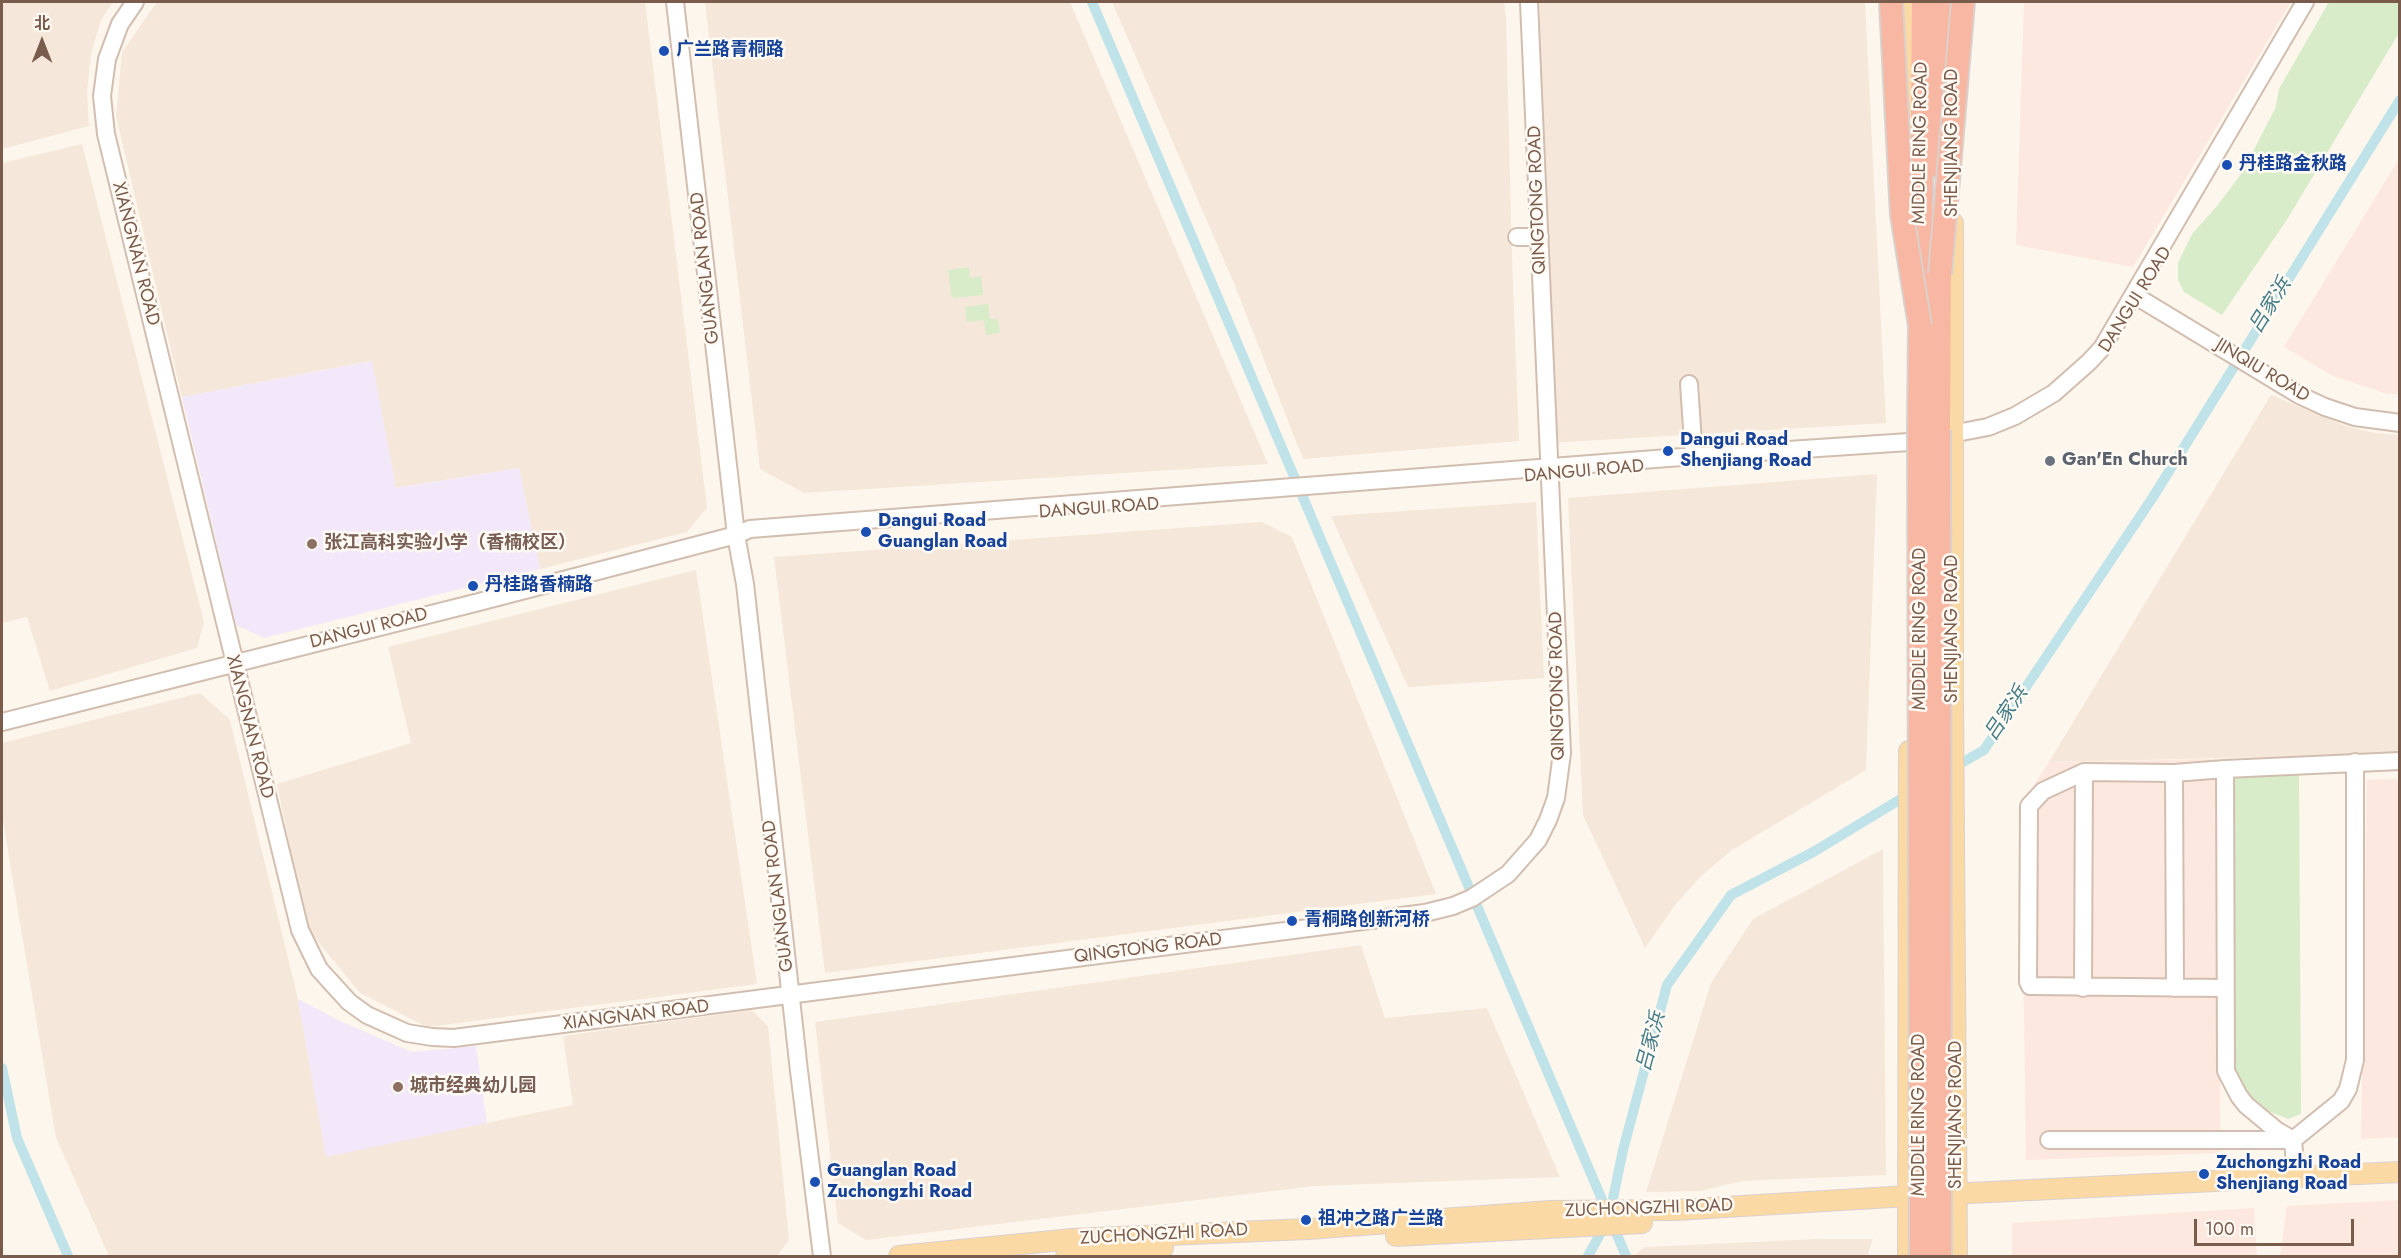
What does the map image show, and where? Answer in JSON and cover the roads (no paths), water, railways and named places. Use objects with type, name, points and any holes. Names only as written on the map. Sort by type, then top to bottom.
[{"type":"highway","points":[[1891,2],[1902,215],[1920,326]]},
{"type":"highway","name":"MIDDLE RING ROAD","points":[[1921,1257],[1912,440],[1920,326],[1923,2]]},
{"type":"highway","name":"MIDDLE RING ROAD","points":[[1940,2],[1940,1257]]},
{"type":"highway","points":[[1940,274],[1962,37],[1963,2]]},
{"type":"main road","points":[[1908,1257],[1908,859],[1912,440],[1910,2]]},
{"type":"main road","name":"SHENJIANG ROAD","points":[[1953,2],[1953,702],[1957,1257]]},
{"type":"main road","name":"ZUCHONGZHI ROAD","points":[[1957,1200],[2400,1172]]},
{"type":"main road","name":"ZUCHONGZHI ROAD","points":[[899,1257],[1073,1239],[1675,1215],[1957,1200],[2172,1197],[2400,1184]]},
{"type":"main road","name":"ZUCHONGZHI ROAD","points":[[1066,1257],[1549,1220]]},
{"type":"street","name":"XIANGNAN ROAD","points":[[135,2],[120,24],[107,59],[102,96],[106,134],[300,930],[319,969],[349,1002],[367,1015],[407,1033],[432,1037],[454,1038],[787,996]]},
{"type":"street","name":"GUANGLAN ROAD","points":[[675,2],[736,535],[733,550],[736,585],[822,1257]]},
{"type":"street","name":"QINGTONG ROAD","points":[[787,996],[1425,913],[1454,906],[1490,888],[1523,860],[1538,840],[1556,798],[1560,776],[1561,701],[1529,2]]},
{"type":"street","name":"DANGUI ROAD","points":[[1550,471],[1996,432],[2038,412],[2078,382],[2106,351],[2305,2]]},
{"type":"street","name":"DANGUI ROAD","points":[[2140,292],[2312,2]]},
{"type":"street","points":[[1517,237],[1540,237]]},
{"type":"street","name":"JINQIU ROAD","points":[[2140,292],[2325,407],[2355,417],[2400,423]]},
{"type":"street","name":"JINQIU ROAD","points":[[2278,376],[2358,407],[2400,413]]},
{"type":"street","points":[[1689,384],[1694,457]]},
{"type":"street","name":"DANGUI ROAD","points":[[2,722],[736,535],[750,529],[1320,489],[1912,440]]},
{"type":"street","points":[[2225,988],[2030,986],[2028,959],[2029,806],[2043,791],[2084,772],[2174,773],[2400,761]]},
{"type":"street","points":[[2049,1140],[2293,1140],[2341,1101],[2355,1060],[2355,762]]},
{"type":"street","points":[[2225,769],[2226,1071],[2246,1105],[2276,1130],[2293,1140]]},
{"type":"street","points":[[2083,988],[2084,772]]},
{"type":"street","points":[[2174,773],[2175,988]]},
{"type":"street","name":"GUANGLAN ROAD","points":[[787,996],[812,1257]]},
{"type":"street","points":[[2293,1140],[2296,1177]]},
{"type":"waterway","points":[[1092,2],[1626,1256]]},
{"type":"waterway","name":"吕家浜","points":[[1951,769],[1984,750],[2153,497],[2400,100]]},
{"type":"waterway","name":"吕家浜","points":[[1588,1256],[1609,1218],[1623,1150],[1667,985],[1731,895],[1815,851],[1909,794]]},
{"type":"waterway","points":[[2,1068],[17,1138],[68,1256]]},
{"type":"place","name":"广兰路青桐路","points":[[664,51]]},
{"type":"place","name":"丹桂路金秋路","points":[[2227,165]]},
{"type":"place","name":"Dangui Road Shenjiang Road","points":[[1668,451]]},
{"type":"place","name":"Gan'En Church","points":[[2050,461]]},
{"type":"place","name":"Dangui Road Guanglan Road","points":[[866,532]]},
{"type":"place","name":"张江高科实验小学（香楠校区）","points":[[312,544]]},
{"type":"place","name":"丹桂路香楠路","points":[[473,586]]},
{"type":"place","name":"青桐路创新河桥","points":[[1292,921]]},
{"type":"place","name":"城市经典幼儿园","points":[[398,1087]]},
{"type":"place","name":"Zuchongzhi Road Shenjiang Road","points":[[2204,1174]]},
{"type":"place","name":"Guanglan Road Zuchongzhi Road","points":[[815,1182]]},
{"type":"place","name":"祖冲之路广兰路","points":[[1306,1220]]}]
